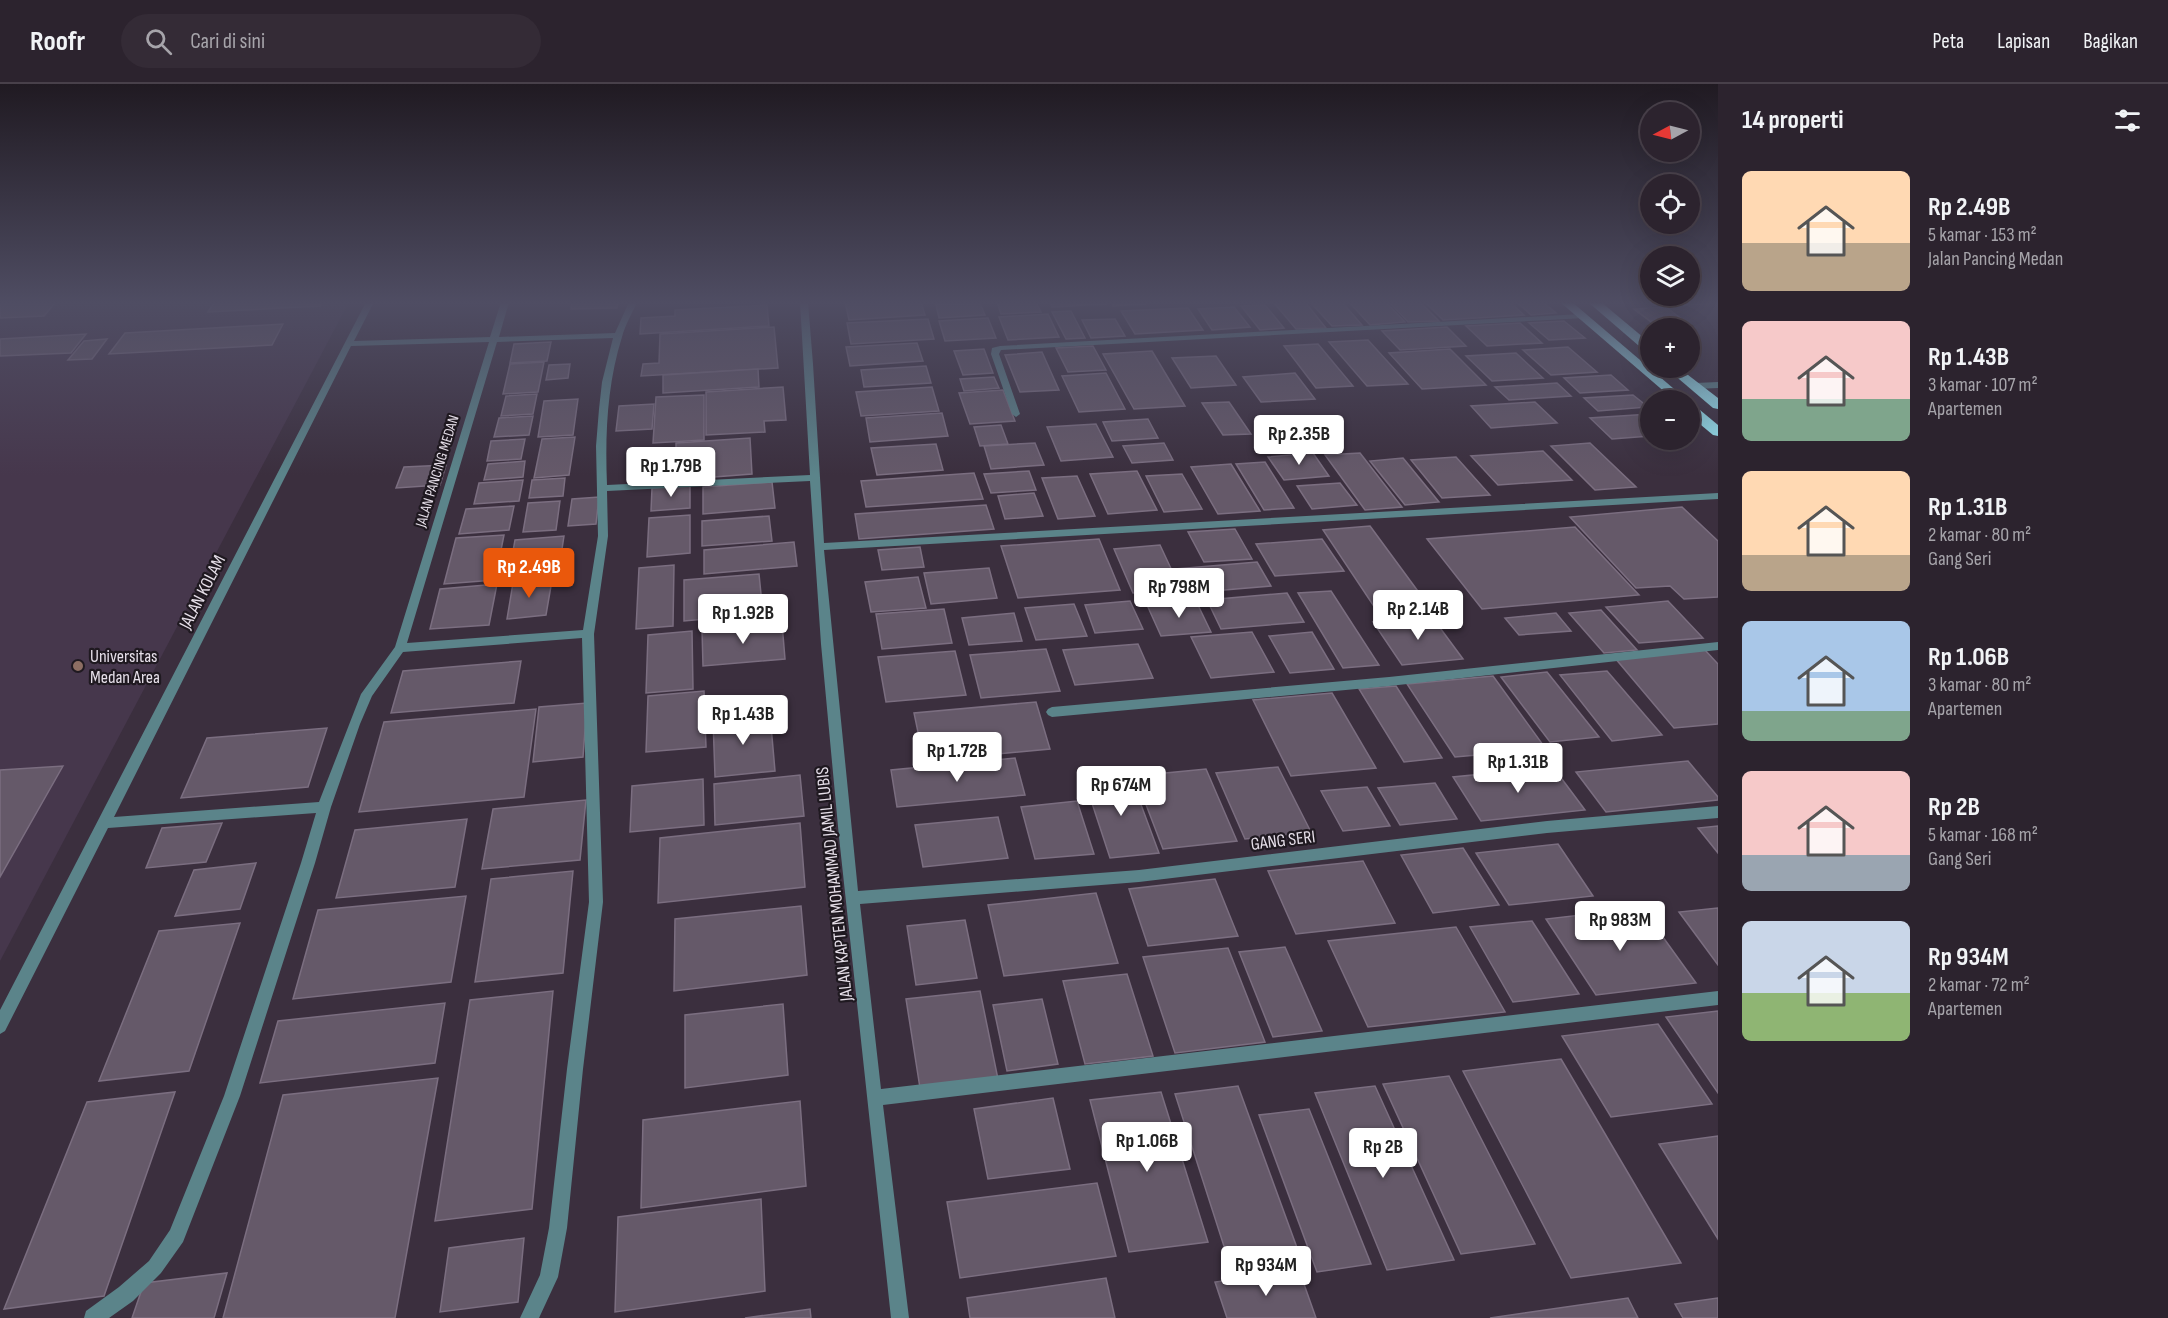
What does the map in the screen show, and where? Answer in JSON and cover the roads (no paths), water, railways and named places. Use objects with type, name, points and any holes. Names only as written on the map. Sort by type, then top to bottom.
[{"type":"highway","points":[[1632,360],[1668,390]]},
{"type":"highway","points":[[1685,378],[1718,405]]},
{"type":"highway","points":[[1700,417],[1718,432]]},
{"type":"street","name":"JALAN KOLAM","points":[[0,1026],[343,360]]},
{"type":"street","name":"JALAN PANCING MEDAN","points":[[93,1318],[126,1294],[155,1267],[177,1236],[232,1096],[324,807],[367,694],[400,648],[486,360]]},
{"type":"street","points":[[529,1318],[549,1277],[558,1228],[574,1069],[596,902],[588,634],[603,536],[603,409],[613,360]]},
{"type":"street","name":"JALAN KAPTEN MOHAMMAD JAMIL LUBIS","points":[[810,360],[819,547],[852,898],[900,1318]]},
{"type":"street","points":[[997,360],[1016,414]]},
{"type":"street","points":[[1695,386],[1718,385]]},
{"type":"street","points":[[602,488],[816,478]]},
{"type":"street","points":[[819,547],[1718,496]]},
{"type":"street","points":[[400,648],[588,634]]},
{"type":"street","points":[[1052,712],[1501,670],[1628,654],[1718,646]]},
{"type":"street","points":[[103,823],[324,807]]},
{"type":"street","name":"GANG SERI","points":[[852,898],[1139,876],[1547,827],[1718,812]]},
{"type":"street","points":[[874,1098],[1718,998]]},
{"type":"place","name":"Universitas Medan Area","points":[[78,666]]}]
